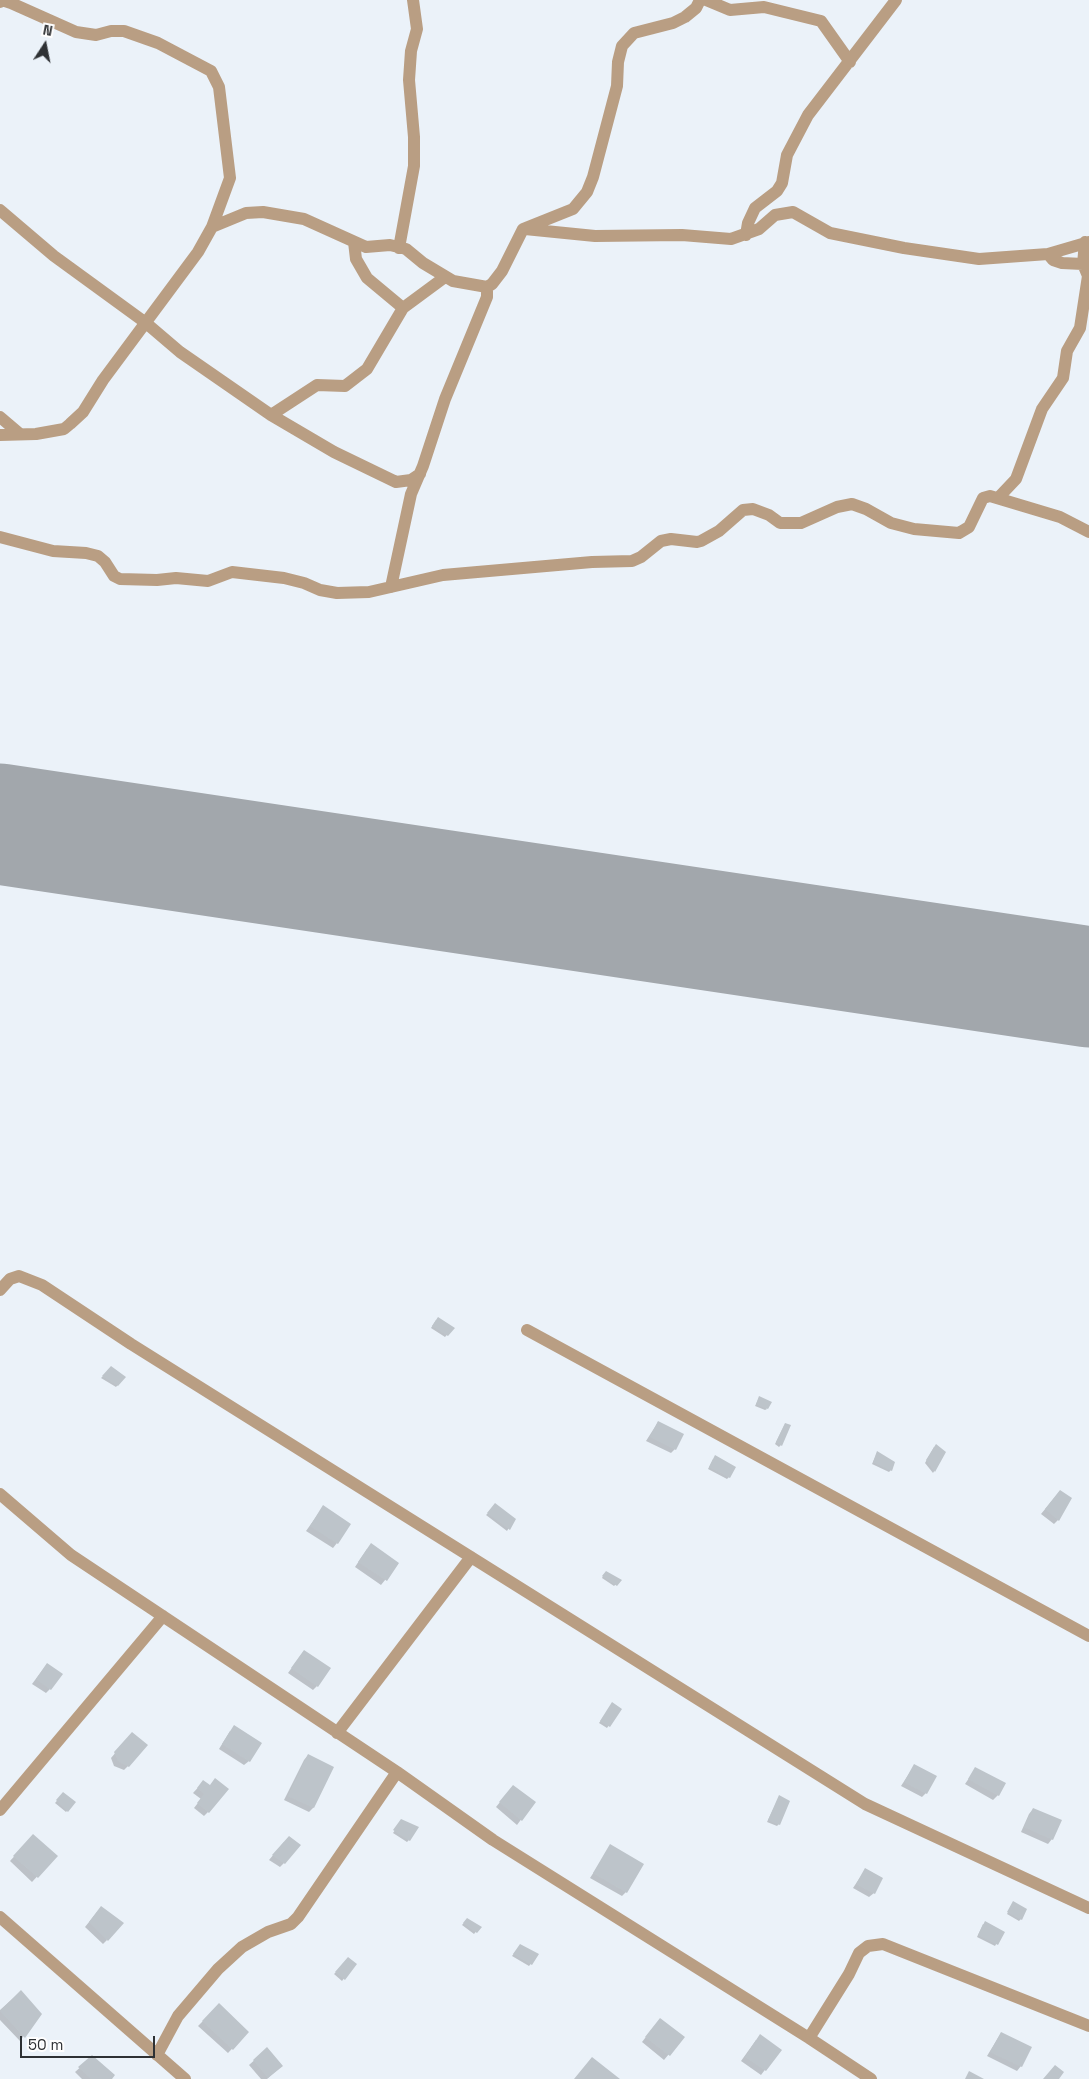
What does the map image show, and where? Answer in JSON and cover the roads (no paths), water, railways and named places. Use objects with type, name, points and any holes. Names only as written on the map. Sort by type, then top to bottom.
[{"type":"street","points":[[0,2],[2,0],[11,3],[76,32],[96,35],[111,31],[124,31],[158,43],[211,71],[219,87],[230,178],[212,227],[198,252],[102,380],[83,412],[64,429],[46,433],[0,435]]},
{"type":"street","points":[[399,248],[414,166],[414,137],[409,80],[411,52],[417,29],[412,0]]},
{"type":"street","points":[[391,587],[411,494],[420,474],[445,398],[487,297],[487,287],[502,271],[523,229],[573,209],[587,192],[594,177],[617,86],[618,62],[622,46],[634,33],[672,23],[684,17],[696,8],[700,0]]},
{"type":"street","points":[[706,0],[730,10],[764,7],[821,21],[850,62]]},
{"type":"street","points":[[746,235],[748,223],[755,208],[777,191],[782,183],[788,155],[808,115],[896,0]]},
{"type":"street","points":[[0,210],[54,256],[146,323],[180,352],[271,415],[334,452],[396,482],[411,494]]},
{"type":"street","points":[[212,227],[246,213],[263,212],[304,219],[366,247],[390,245],[406,249],[453,281],[487,287]]},
{"type":"street","points":[[523,229],[594,236],[682,236],[731,239],[759,229],[775,215],[793,212],[830,233],[904,248],[979,259],[1048,254],[1087,242],[1082,264],[1088,276],[1086,295],[1080,328],[1067,351],[1063,378],[1042,409],[1016,479],[999,497]]},
{"type":"street","points":[[354,242],[356,259],[367,278],[403,308]]},
{"type":"street","points":[[1048,254],[1053,260],[1062,263],[1082,264]]},
{"type":"street","points":[[271,415],[316,385],[345,386],[367,369],[403,308],[445,276]]},
{"type":"street","points":[[0,418],[20,434]]},
{"type":"street","points":[[396,482],[411,480],[420,474]]},
{"type":"street","points":[[0,537],[53,551],[86,553],[98,556],[105,562],[114,576],[128,580],[176,578],[208,581],[232,572],[284,578],[304,583],[320,590],[337,593],[369,592],[443,575],[592,562],[632,561],[661,541],[671,538],[701,541],[719,531],[743,510],[753,509],[769,515],[780,523],[800,523],[837,507],[852,504],[866,509],[891,523],[914,529],[959,533],[969,527],[983,498],[990,496],[999,497],[1033,510],[1060,517],[1089,532]]},
{"type":"street","points":[[0,1290],[10,1279],[18,1276],[42,1285],[131,1344],[865,1804],[1089,1908]]},
{"type":"street","points":[[527,1330],[1089,1636]]},
{"type":"street","points":[[0,1494],[72,1555],[397,1772],[493,1840],[809,2038],[870,2079]]},
{"type":"street","points":[[337,1733],[471,1557]]},
{"type":"street","points":[[0,1810],[163,1616]]},
{"type":"street","points":[[157,2055],[178,2016],[218,1969],[242,1947],[268,1932],[292,1924],[298,1917],[397,1772]]},
{"type":"street","points":[[0,1917],[185,2079]]},
{"type":"street","points":[[809,2038],[860,1953],[868,1946],[883,1944],[1089,2026]]}]
